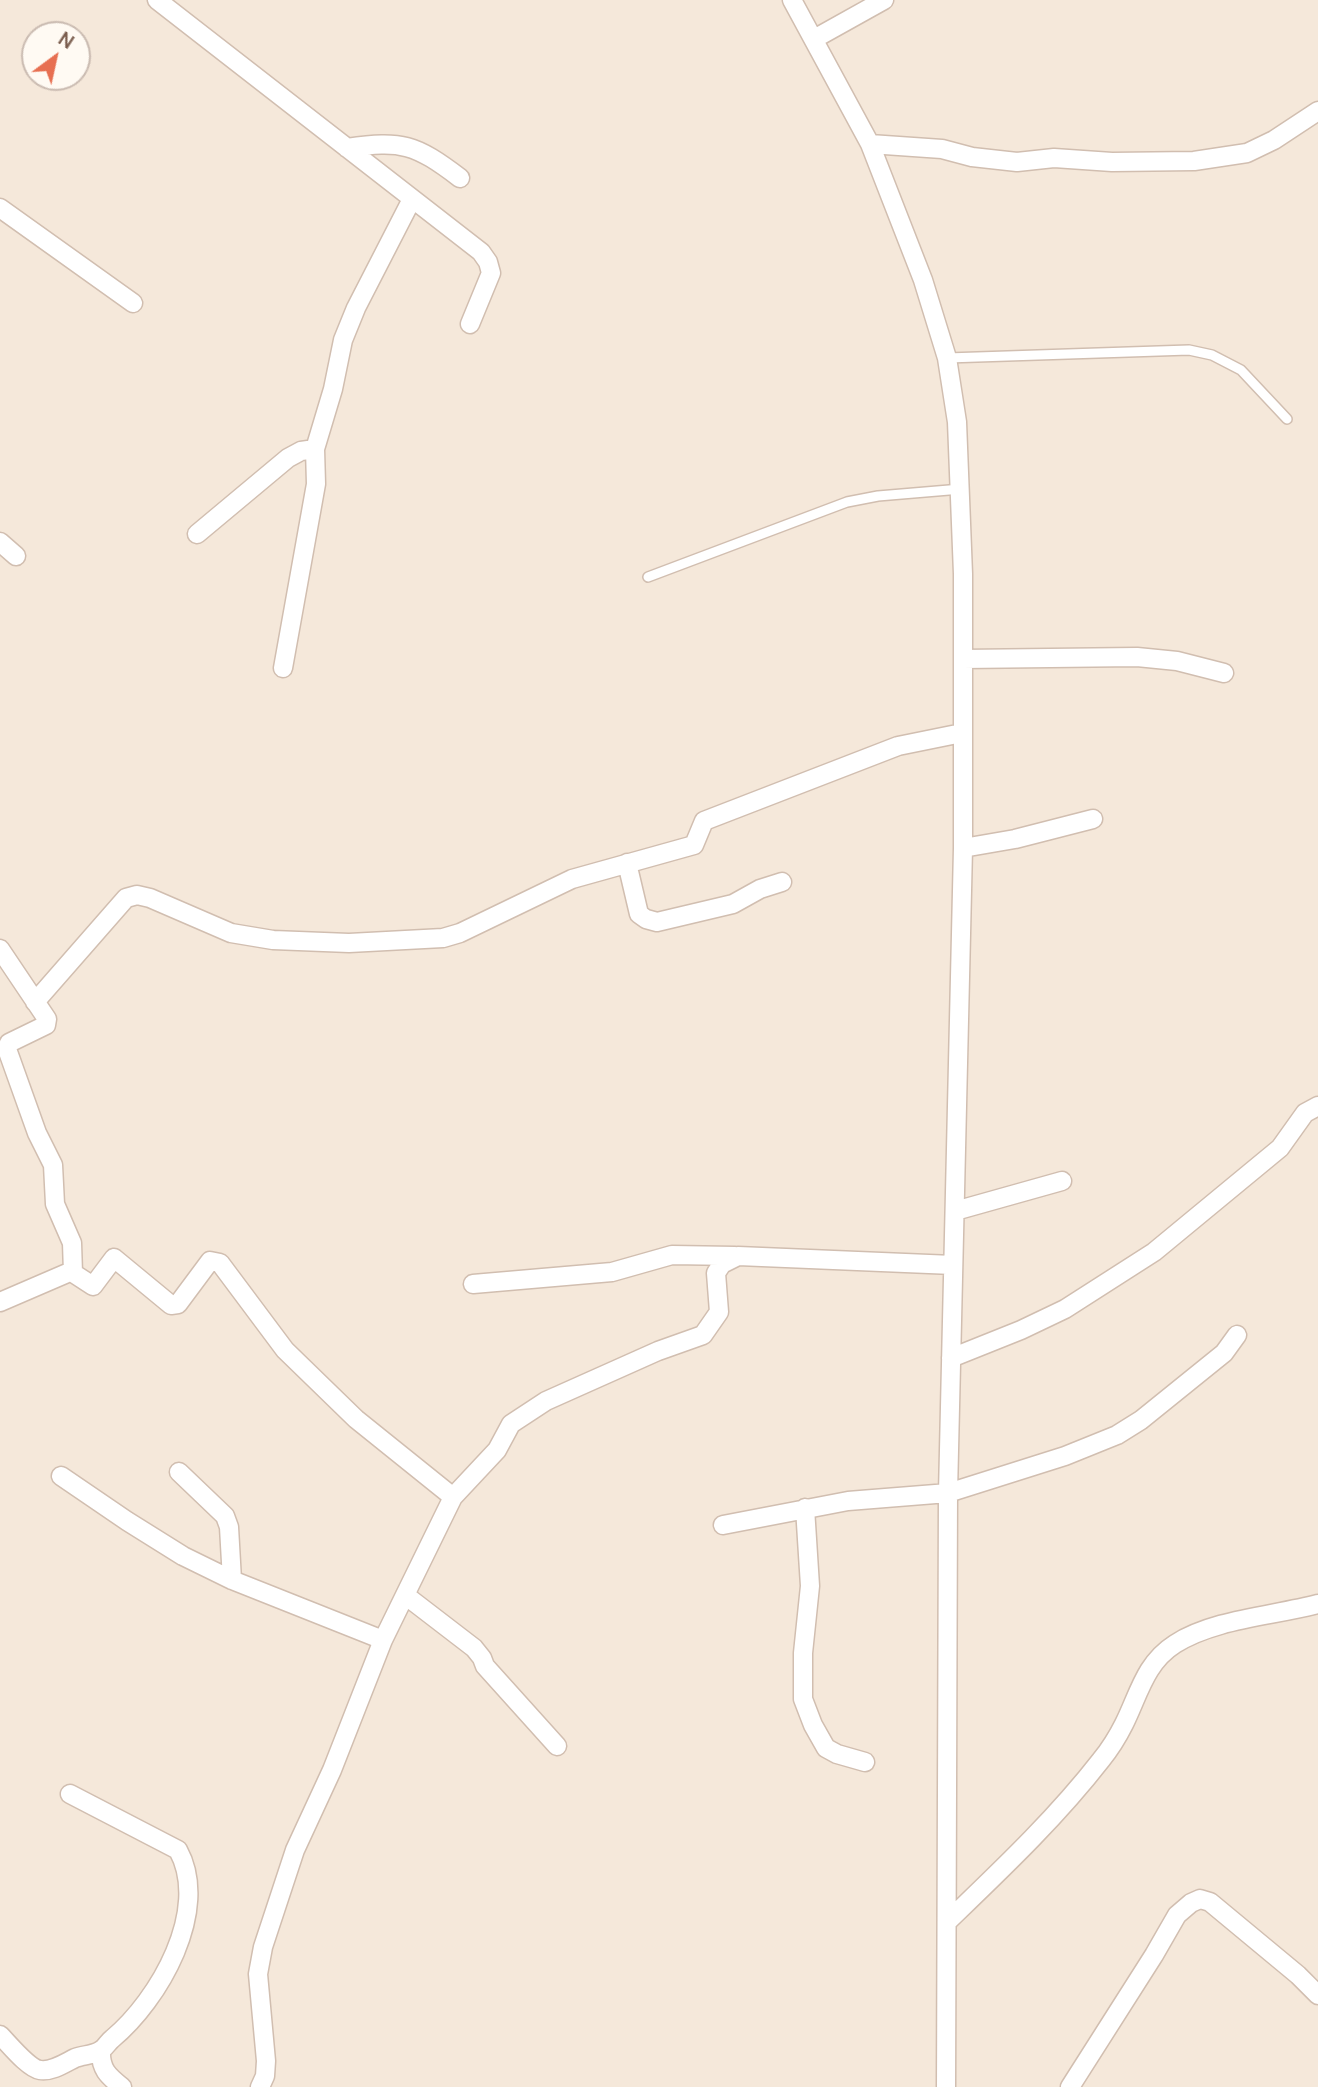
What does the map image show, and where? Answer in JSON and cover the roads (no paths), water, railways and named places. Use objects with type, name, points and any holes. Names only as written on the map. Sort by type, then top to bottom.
[{"type":"street","points":[[157,0],[464,238],[488,262],[491,273],[470,324]]},
{"type":"street","points":[[792,0],[870,144],[923,280],[947,358],[957,422],[961,489],[963,848],[948,1493],[946,2087]]},
{"type":"street","points":[[814,40],[884,0]]},
{"type":"street","points":[[870,144],[942,149],[972,157],[1017,162],[1054,158],[1112,162],[1194,161],[1247,153],[1273,141],[1318,111]]},
{"type":"street","points":[[347,148],[400,144],[417,149],[460,178]]},
{"type":"street","points":[[283,668],[316,484],[315,449],[333,389],[343,340],[356,308],[412,199]]},
{"type":"street","points":[[0,208],[132,303]]},
{"type":"street","points":[[197,534],[288,458],[301,451],[315,449]]},
{"type":"street","points":[[0,542],[16,556]]},
{"type":"street","points":[[963,659],[1137,657],[1177,661],[1224,673]]},
{"type":"street","points":[[35,1002],[126,898],[137,895],[231,933],[273,940],[349,943],[443,938],[460,933],[572,879],[694,845],[704,821],[898,746],[962,733]]},
{"type":"street","points":[[963,848],[1015,839],[1093,819]]},
{"type":"street","points":[[627,863],[639,914],[657,922],[733,904],[760,889],[782,882]]},
{"type":"street","points":[[0,949],[47,1019],[46,1025],[9,1042],[7,1049],[37,1133],[52,1165],[55,1204],[72,1243],[72,1271]]},
{"type":"street","points":[[951,1358],[1065,1309],[1154,1252],[1280,1148],[1305,1114],[1318,1106]]},
{"type":"street","points":[[955,1211],[1062,1181]]},
{"type":"street","points":[[472,1283],[612,1272],[672,1255],[953,1265]]},
{"type":"street","points":[[260,2087],[265,2076],[266,2061],[258,1974],[263,1947],[295,1850],[332,1770],[383,1640],[453,1497],[497,1450],[511,1424],[546,1401],[657,1352],[703,1335],[719,1312],[716,1273],[722,1264],[738,1256]]},
{"type":"street","points":[[72,1271],[93,1286],[114,1258],[160,1298],[175,1305],[210,1261],[220,1263],[285,1350],[356,1419],[453,1497]]},
{"type":"street","points":[[0,1302],[72,1271]]},
{"type":"street","points":[[723,1525],[848,1501],[948,1493],[1020,1472],[1117,1435],[1141,1420],[1224,1353],[1237,1335]]},
{"type":"street","points":[[179,1472],[225,1516],[229,1527],[232,1580]]},
{"type":"street","points":[[61,1476],[183,1556],[232,1580],[383,1640]]},
{"type":"street","points":[[805,1508],[810,1586],[803,1653],[803,1699],[813,1726],[826,1748],[836,1754],[865,1762]]},
{"type":"street","points":[[405,1595],[474,1648],[485,1667],[557,1746]]},
{"type":"street","points":[[947,1922],[1023,1847],[1103,1758],[1124,1724],[1144,1677],[1157,1658],[1175,1644],[1210,1628],[1318,1604]]},
{"type":"street","points":[[0,2035],[31,2066],[39,2070],[51,2069],[101,2050],[139,2013],[170,1962],[185,1930],[188,1914],[187,1865],[178,1850],[70,1794]]},
{"type":"street","points":[[1070,2087],[1177,1915],[1200,1899],[1210,1902],[1298,1975],[1318,1995]]},
{"type":"street","points":[[101,2050],[100,2061],[105,2073],[122,2087]]},
{"type":"lane","points":[[947,358],[1189,350],[1212,355],[1241,370],[1287,419]]},
{"type":"lane","points":[[648,577],[847,502],[878,496],[961,489]]}]
